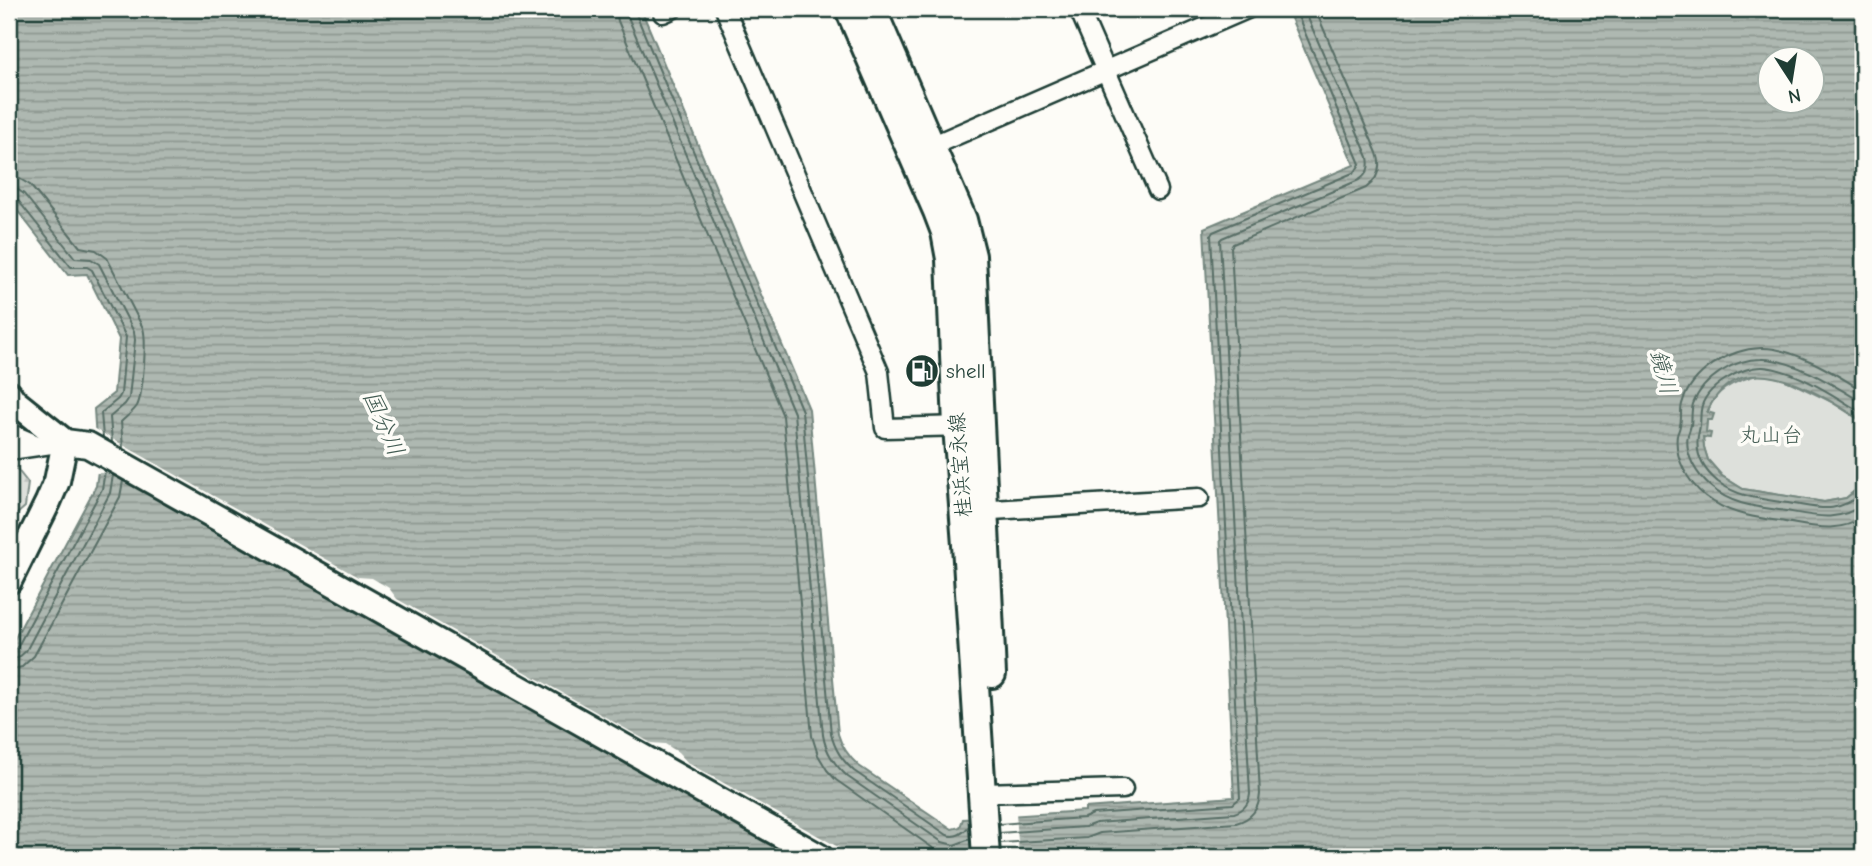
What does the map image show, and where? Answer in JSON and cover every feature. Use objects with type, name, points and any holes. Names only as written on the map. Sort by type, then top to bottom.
[{"type":"main road","name":"桂浜宝永線","points":[[849,9],[922,150]]},
{"type":"main road","name":"桂浜宝永線","points":[[872,9],[922,150],[950,260],[968,426],[974,511],[991,802],[986,857]]},
{"type":"main road","name":"桂浜宝永線","points":[[991,802],[1003,857]]},
{"type":"street","points":[[725,9],[879,372],[885,428],[968,426]]},
{"type":"street","points":[[1079,9],[1157,190]]},
{"type":"street","points":[[922,150],[1247,9]]},
{"type":"street","points":[[9,394],[14,401],[76,444],[820,857]]},
{"type":"street","points":[[9,433],[37,445]]},
{"type":"street","points":[[9,446],[17,449],[37,445],[76,444]]},
{"type":"street","points":[[9,581],[76,444]]},
{"type":"street","points":[[974,511],[1199,498]]},
{"type":"street","points":[[991,802],[1123,789]]},
{"type":"green space","name":"丸山台","points":[[1761,374],[1784,379],[1832,402],[1861,421],[1863,484],[1846,498],[1824,502],[1743,489],[1722,476],[1708,460],[1703,437],[1709,438],[1706,429],[1712,402],[1733,384]]},
{"type":"green space","points":[[9,459],[28,483],[25,507],[9,521]]},
{"type":"water","points":[[9,9],[641,9],[809,409],[838,734],[846,752],[859,766],[952,829],[960,827],[963,819],[1234,797],[1204,228],[1354,165],[1287,9],[1863,9],[1863,425],[1861,420],[1801,386],[1780,378],[1758,376],[1739,379],[1721,391],[1707,412],[1714,414],[1712,420],[1707,420],[1706,432],[1711,433],[1710,438],[1703,437],[1708,460],[1722,476],[1743,489],[1824,502],[1846,498],[1863,484],[1863,857],[9,857],[9,649],[96,486],[98,471],[94,409],[114,393],[119,339],[87,274],[68,275],[9,200]]},
{"type":"pier","points":[[91,427],[358,577],[372,578],[389,588],[397,599],[651,743],[665,744],[678,752],[688,763],[856,857],[796,857],[122,479],[109,473],[94,473]]},
{"type":"pier","points":[[1016,812],[1019,857],[971,857],[970,817]]},
{"type":"place","name":"shell","points":[[922,371]]},
{"type":"water label","name":"鏡川","points":[[1664,372]]},
{"type":"water label","name":"国分川","points":[[384,423]]}]
